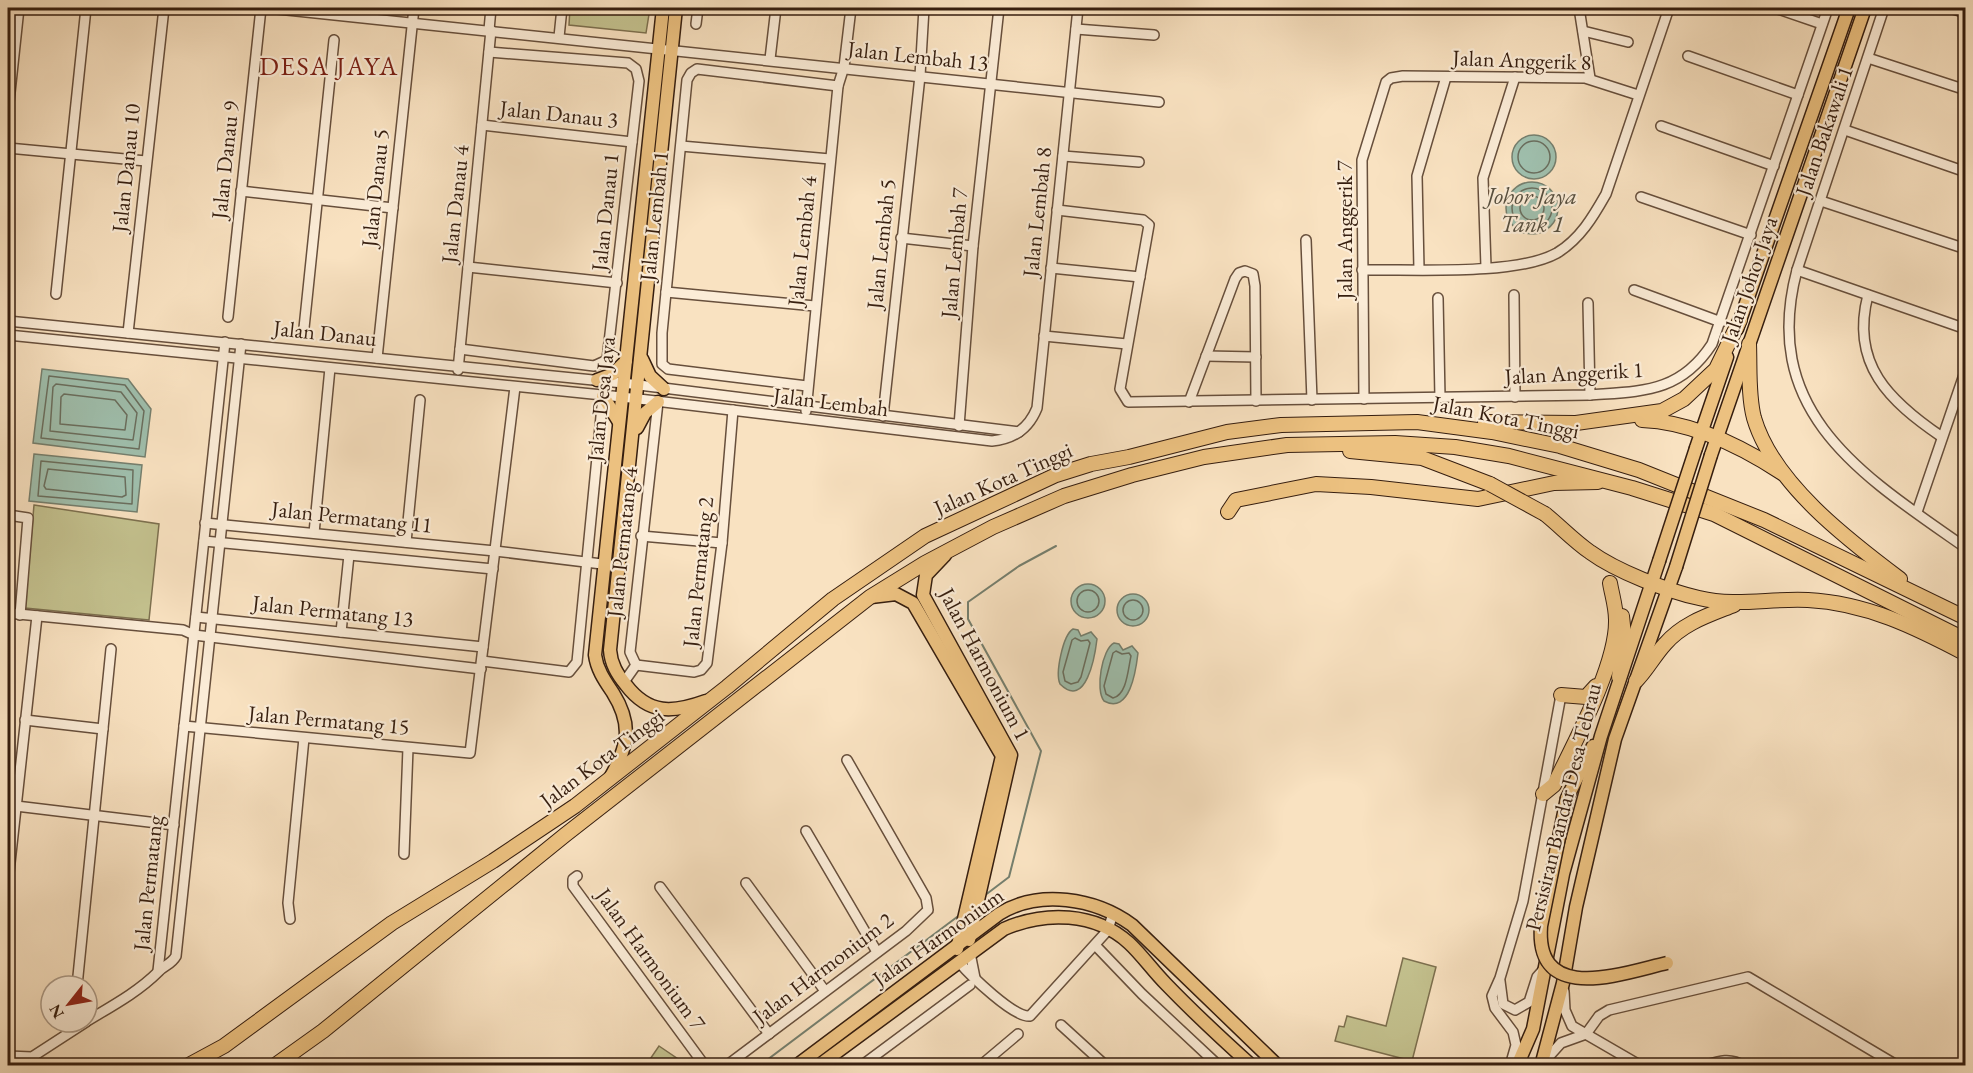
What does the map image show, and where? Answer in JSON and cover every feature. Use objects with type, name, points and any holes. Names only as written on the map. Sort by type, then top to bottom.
[{"type":"highway","points":[[1417,422],[1457,420],[1509,424],[1576,423],[1651,414],[1684,399],[1716,369],[1740,320]]},
{"type":"highway","points":[[1749,344],[1754,418],[1766,445],[1788,477],[1846,538],[1923,596]]},
{"type":"highway","points":[[1619,419],[1654,420],[1701,431],[1764,461],[1788,477]]},
{"type":"highway","name":"Jalan Kota Tinggi","points":[[187,1065],[224,1046],[392,923],[493,861],[607,783],[833,599],[926,536],[1056,475],[1091,464],[1129,457],[1227,432],[1281,425],[1417,422],[1492,432],[1560,446],[1640,470],[1764,520],[1965,618]]},
{"type":"highway","name":"Jalan Kota Tinggi","points":[[274,1065],[323,1031],[600,807],[870,597],[955,546],[1055,500],[1132,475],[1242,450],[1313,444],[1395,443],[1455,447],[1547,464],[1714,514],[1965,640]]},
{"type":"highway","points":[[1313,444],[1338,450],[1422,458],[1464,472],[1545,514],[1590,552],[1622,571],[1698,598],[1736,604],[1800,600],[1858,606],[1916,628],[1965,654]]},
{"type":"highway","points":[[1228,512],[1236,500],[1316,484],[1371,487],[1478,499],[1554,483],[1612,482]]},
{"type":"highway","points":[[1590,552],[1610,583],[1620,604],[1623,622],[1619,676]]},
{"type":"highway","points":[[1543,794],[1554,785],[1602,678],[1614,638],[1616,620],[1610,583]]},
{"type":"highway","points":[[1636,681],[1666,642],[1682,629],[1696,620],[1736,604]]},
{"type":"highway","points":[[1561,695],[1586,697],[1602,678]]},
{"type":"main road","name":"Jalan Desa Jaya","points":[[607,783],[624,752],[626,735],[621,707],[603,677],[595,655],[663,8]]},
{"type":"main road","name":"Jalan Desa Jaya","points":[[676,8],[610,650],[612,664],[624,682],[642,702],[658,710],[677,710],[713,698]]},
{"type":"main road","name":"Jalan Johor Jaya","points":[[1659,561],[1701,431],[1849,8]]},
{"type":"main road","name":"Jalan Johor Jaya","points":[[1676,567],[1711,454],[1865,8]]},
{"type":"main road","points":[[641,355],[650,376],[664,389]]},
{"type":"main road","points":[[597,380],[613,374],[626,361]]},
{"type":"main road","points":[[603,396],[619,422]]},
{"type":"main road","points":[[632,437],[645,413],[658,402]]},
{"type":"main road","name":"Jalan Harmonium 1","points":[[955,546],[926,575],[923,595],[1011,755],[978,896],[963,919],[957,946],[959,962]]},
{"type":"main road","name":"Persisiran Bandar Desa Tebrau","points":[[1517,1065],[1533,1029],[1563,874],[1601,736],[1659,561]]},
{"type":"main road","name":"Persisiran Bandar Desa Tebrau","points":[[1542,1064],[1563,983],[1576,907],[1616,739],[1676,567]]},
{"type":"main road","name":"Jalan Harmonium 1","points":[[870,597],[896,594],[913,603],[1002,756],[970,907],[970,953]]},
{"type":"main road","points":[[1601,736],[1590,750],[1567,798],[1541,926],[1542,946],[1547,958],[1562,974],[1587,980],[1667,963]]},
{"type":"main road","name":"Jalan Harmonium","points":[[796,1065],[1011,907],[1049,899],[1087,904],[1113,912],[1145,935],[1178,972],[1278,1065]]},
{"type":"main road","name":"Jalan Harmonium","points":[[818,1065],[1004,928],[1035,918],[1063,916],[1079,919],[1108,930],[1128,943],[1165,983],[1252,1065]]},
{"type":"street","points":[[8,111],[19,8]]},
{"type":"street","points":[[56,294],[86,8]]},
{"type":"street","name":"Jalan Danau 10","points":[[128,333],[164,8]]},
{"type":"street","name":"Jalan Danau 9","points":[[228,317],[261,8]]},
{"type":"street","name":"Jalan Lembah 13","points":[[268,8],[337,11],[412,22],[1159,102]]},
{"type":"street","name":"Jalan Danau 5","points":[[377,358],[414,8]]},
{"type":"street","name":"Jalan Danau 4","points":[[457,381],[489,52],[491,8]]},
{"type":"street","points":[[560,37],[562,8]]},
{"type":"street","points":[[696,24],[698,8]]},
{"type":"street","points":[[770,59],[776,8]]},
{"type":"street","name":"Jalan Lembah 4","points":[[805,419],[838,86],[844,67],[851,8]]},
{"type":"street","name":"Jalan Lembah 5","points":[[883,416],[920,76],[924,8]]},
{"type":"street","name":"Jalan Lembah 7","points":[[959,426],[973,246],[999,8]]},
{"type":"street","name":"Jalan Lembah 8","points":[[1044,336],[1078,8]]},
{"type":"street","points":[[1579,8],[1590,78]]},
{"type":"street","points":[[1362,270],[1511,267],[1542,260],[1566,246],[1582,231],[1606,194],[1669,8]]},
{"type":"street","points":[[1775,8],[1822,24]]},
{"type":"street","name":"Jalan Anggerik 1","points":[[1127,344],[1120,389],[1125,400],[1131,403],[1590,395],[1639,392],[1677,380],[1702,358],[1721,322],[1828,8]]},
{"type":"street","name":"Jalan Bakawali 1","points":[[1884,8],[1797,270],[1789,308],[1788,341],[1793,370],[1820,428],[1844,455],[1965,548]]},
{"type":"street","points":[[1950,8],[1965,13]]},
{"type":"street","points":[[1076,29],[1154,35]]},
{"type":"street","points":[[1583,31],[1628,42]]},
{"type":"street","points":[[304,328],[334,40]]},
{"type":"street","name":"Jalan Danau 1","points":[[460,349],[601,365],[608,358],[639,77],[631,64],[489,52]]},
{"type":"street","points":[[1688,56],[1798,95]]},
{"type":"street","points":[[1868,58],[1965,90]]},
{"type":"street","name":"Jalan Lembah 1","points":[[807,386],[665,368],[660,358],[687,80],[690,73],[697,69],[838,86]]},
{"type":"street","name":"Jalan Anggerik 8","points":[[1402,76],[1590,78],[1638,95]]},
{"type":"street","name":"Jalan Anggerik 7","points":[[1364,399],[1362,160],[1386,82],[1391,78],[1402,76]]},
{"type":"street","points":[[1419,268],[1418,168],[1446,76]]},
{"type":"street","points":[[1486,267],[1483,178],[1515,77]]},
{"type":"street","name":"Jalan Danau 3","points":[[482,125],[632,142]]},
{"type":"street","points":[[1661,126],[1774,166]]},
{"type":"street","points":[[1845,130],[1965,172]]},
{"type":"street","points":[[681,146],[830,159]]},
{"type":"street","points":[[8,148],[146,161]]},
{"type":"street","points":[[1063,156],[1139,162]]},
{"type":"street","points":[[241,191],[393,208]]},
{"type":"street","points":[[1641,197],[1751,235]]},
{"type":"street","points":[[1821,201],[1965,249]]},
{"type":"street","points":[[1020,433],[1029,424],[1036,408],[1044,336],[1127,344],[1149,228],[1148,223],[1143,220],[1057,210]]},
{"type":"street","points":[[901,238],[973,246]]},
{"type":"street","points":[[1306,240],[1311,400]]},
{"type":"street","points":[[468,267],[616,283]]},
{"type":"street","points":[[1051,268],[1140,278]]},
{"type":"street","points":[[1797,270],[1965,329]]},
{"type":"street","points":[[1189,402],[1236,279],[1239,273],[1245,271],[1253,274],[1255,286],[1256,401]]},
{"type":"street","points":[[1634,290],[1721,322]]},
{"type":"street","points":[[666,292],[815,306]]},
{"type":"street","points":[[1514,295],[1515,397]]},
{"type":"street","points":[[1868,295],[1864,310],[1863,334],[1876,376],[1902,407],[1942,437]]},
{"type":"street","points":[[1438,298],[1440,398]]},
{"type":"street","points":[[1588,303],[1590,395]]},
{"type":"street","name":"Jalan Danau","points":[[8,321],[638,385]]},
{"type":"street","name":"Jalan Danau","points":[[8,335],[636,399]]},
{"type":"street","name":"Jalan Permatang","points":[[158,971],[225,342]]},
{"type":"street","name":"Jalan Permatang","points":[[158,971],[172,963],[176,956],[241,344]]},
{"type":"street","points":[[1206,356],[1256,357]]},
{"type":"street","points":[[314,533],[330,368]]},
{"type":"street","points":[[1917,512],[1965,369]]},
{"type":"street","name":"Jalan Lembah","points":[[638,385],[1020,433]]},
{"type":"street","points":[[481,665],[515,387]]},
{"type":"street","points":[[8,613],[183,630],[194,635],[210,637],[481,665],[572,670],[577,662],[603,396]]},
{"type":"street","name":"Jalan Lembah","points":[[636,399],[993,441],[1020,433]]},
{"type":"street","points":[[406,542],[420,400]]},
{"type":"street","name":"Jalan Permatang 4","points":[[636,666],[630,652],[641,536],[658,402]]},
{"type":"street","name":"Jalan Permatang 2","points":[[636,666],[694,672],[705,667],[712,634],[722,543],[733,410]]},
{"type":"street","points":[[8,515],[28,518],[20,615]]},
{"type":"street","name":"Jalan Permatang 11","points":[[206,523],[495,551],[619,566]]},
{"type":"street","points":[[641,536],[722,543]]},
{"type":"street","points":[[204,541],[493,569]]},
{"type":"street","points":[[341,632],[349,555]]},
{"type":"street","points":[[8,881],[36,616]]},
{"type":"street","points":[[183,630],[196,617]]},
{"type":"street","name":"Jalan Permatang 13","points":[[196,617],[483,647]]},
{"type":"street","points":[[78,974],[111,649]]},
{"type":"street","name":"Jalan Permatang 15","points":[[184,726],[470,753],[481,665]]},
{"type":"street","points":[[624,682],[636,666]]},
{"type":"street","points":[[1510,1065],[1516,1045],[1513,1032],[1492,1001],[1523,901],[1561,695]]},
{"type":"street","points":[[25,720],[103,729]]},
{"type":"street","points":[[290,919],[288,903],[304,738]]},
{"type":"street","points":[[404,854],[408,747]]},
{"type":"street","name":"Jalan Harmonium 2","points":[[726,1065],[926,913],[928,902],[924,894],[847,760]]},
{"type":"street","points":[[16,806],[174,825]]},
{"type":"street","points":[[806,831],[877,952]]},
{"type":"street","name":"Jalan Harmonium 7","points":[[577,876],[572,880],[573,885],[705,1065]]},
{"type":"street","points":[[746,883],[825,991]]},
{"type":"street","points":[[660,887],[769,1034]]},
{"type":"street","points":[[959,962],[973,982],[1020,1016],[1027,1017],[1035,1013],[1108,930],[1113,912]]},
{"type":"street","points":[[1095,945],[1142,994],[1220,1065]]},
{"type":"street","points":[[970,953],[973,982]]},
{"type":"street","points":[[1500,978],[1503,1004],[1515,1010],[1529,1002],[1537,977],[1545,969]]},
{"type":"street","points":[[99,1014],[150,982],[158,971]]},
{"type":"street","points":[[1542,1064],[1561,1043],[1586,1034],[1606,1011],[1745,976],[1770,988],[1898,1065]]},
{"type":"street","points":[[861,1065],[973,982]]},
{"type":"street","points":[[1563,983],[1565,1010],[1569,1022],[1641,1065]]},
{"type":"street","points":[[1061,1025],[1106,1065]]},
{"type":"street","points":[[8,1056],[32,1057],[62,1034]]},
{"type":"street","points":[[980,1065],[1018,1034]]},
{"type":"street","points":[[990,1058],[998,1065]]},
{"type":"street","points":[[1704,1065],[1726,1059],[1744,1065]]},
{"type":"shaded area","points":[[570,8],[650,8],[646,33],[569,25]]},
{"type":"shaded area","points":[[34,505],[159,524],[149,620],[25,608]]},
{"type":"shaded area","points":[[1403,958],[1436,967],[1412,1061],[1335,1041],[1339,1026],[1344,1027],[1347,1016],[1386,1026]]},
{"type":"shaded area","points":[[659,1046],[681,1061],[678,1065],[646,1065]]},
{"type":"water","name":"Johor Jaya Tank 1","points":[[1534,135],[1549,142],[1556,157],[1549,172],[1534,179],[1519,172],[1512,157],[1519,142]]},
{"type":"water","name":"Johor Jaya Tank 1","points":[[1527,182],[1537,182],[1546,186],[1554,194],[1558,208],[1554,222],[1546,230],[1537,234],[1527,234],[1518,230],[1510,222],[1506,213],[1506,203],[1510,194],[1518,186]]},
{"type":"water","points":[[42,369],[128,379],[151,409],[145,457],[33,443]]},
{"type":"water","points":[[34,454],[142,465],[137,512],[29,501]]},
{"type":"water","points":[[1088,584],[1100,589],[1105,601],[1100,613],[1088,618],[1076,613],[1071,601],[1076,589]]},
{"type":"water","points":[[1133,594],[1144,599],[1149,610],[1144,621],[1133,626],[1122,621],[1117,610],[1122,599]]},
{"type":"water","points":[[1073,629],[1078,630],[1081,636],[1091,632],[1097,639],[1088,678],[1083,686],[1076,690],[1069,690],[1060,684],[1059,663],[1063,646]]},
{"type":"water","points":[[1114,643],[1119,644],[1123,650],[1132,646],[1138,653],[1130,689],[1120,702],[1113,704],[1104,701],[1101,696],[1100,679],[1106,653]]},
{"type":"waterway","points":[[984,896],[1009,877],[1041,751],[968,619],[968,602],[1019,566],[1056,546]]},
{"type":"waterway","points":[[759,1066],[961,914]]},
{"type":"district","name":"DESA JAYA","points":[[329,66]]}]
